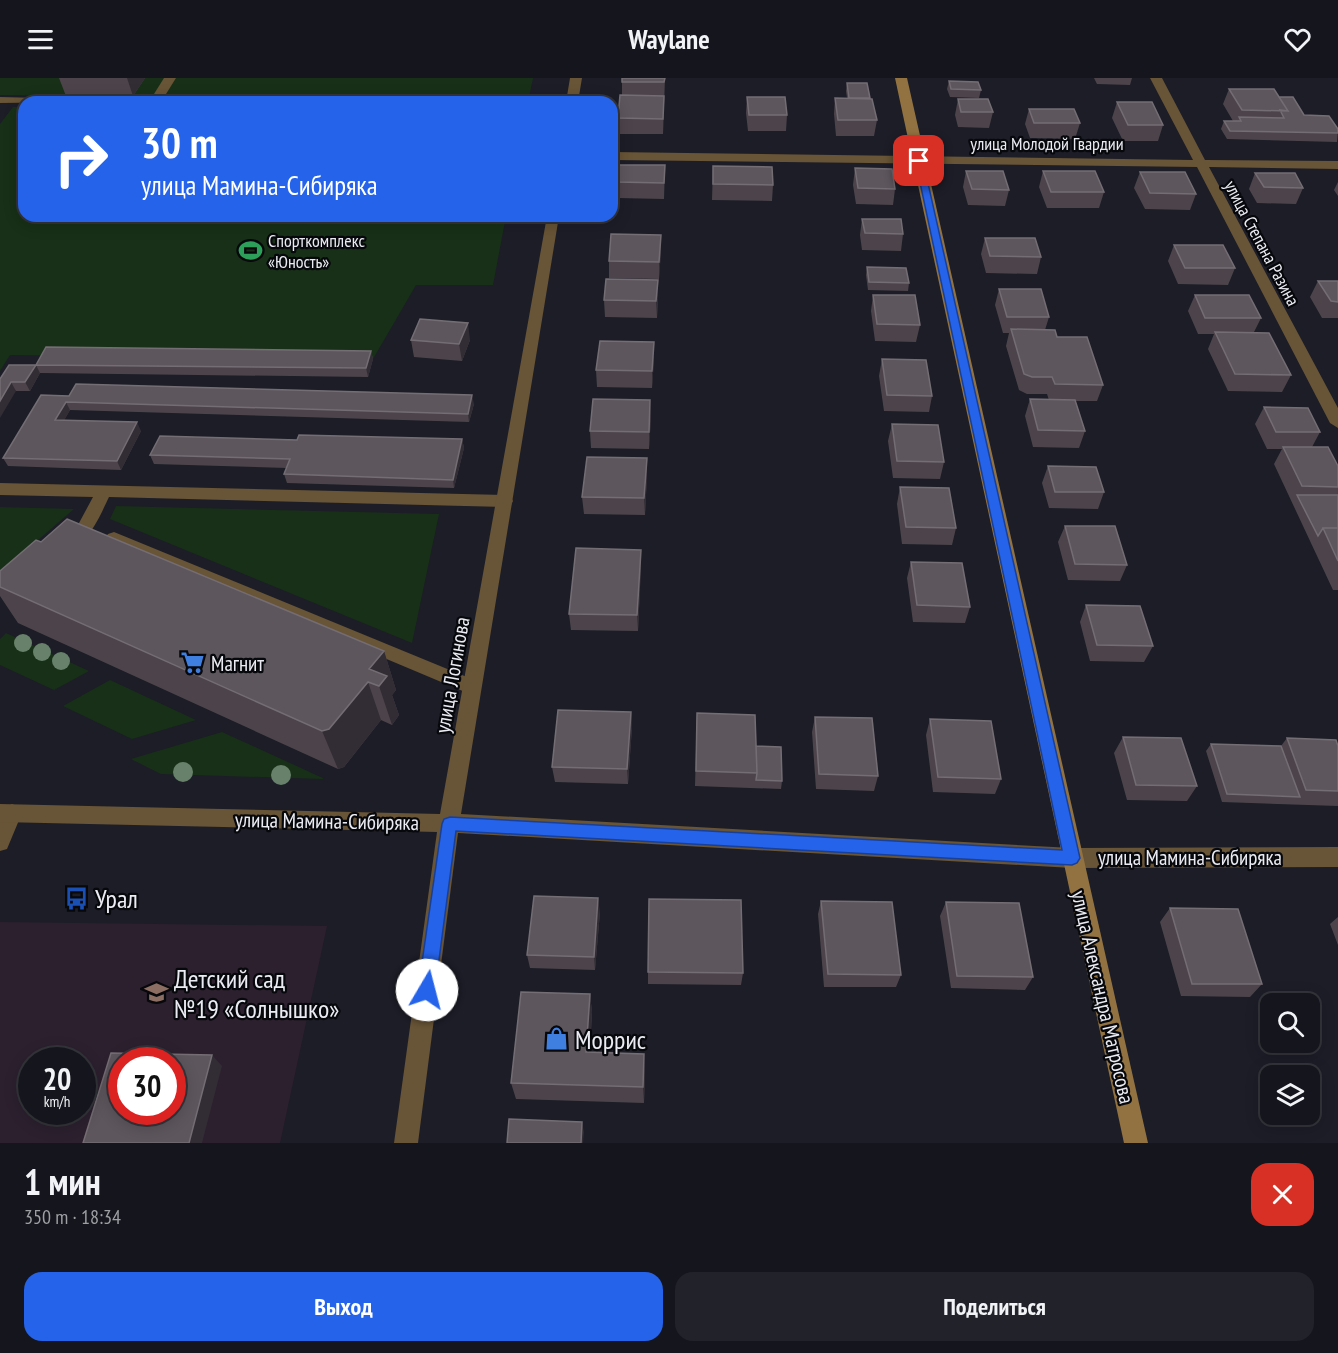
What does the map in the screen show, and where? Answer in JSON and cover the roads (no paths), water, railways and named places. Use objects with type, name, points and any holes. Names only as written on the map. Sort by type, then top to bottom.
[{"type":"street","points":[[159,96],[170,78]]},
{"type":"street","points":[[573,96],[576,78]]},
{"type":"street","name":"улица Александра Матросова","points":[[901,78],[1136,1143]]},
{"type":"street","name":"улица Степана Разина","points":[[1156,78],[1338,423]]},
{"type":"street","points":[[0,99],[18,100]]},
{"type":"street","name":"улица Молодой Гвардии","points":[[618,156],[1338,165]]},
{"type":"street","name":"улица Логинова","points":[[406,1143],[450,824],[552,222]]},
{"type":"street","points":[[0,489],[505,501]]},
{"type":"street","points":[[60,549],[86,527],[104,491]]},
{"type":"street","points":[[86,527],[472,687]]},
{"type":"street","points":[[0,842],[6,813]]},
{"type":"street","name":"улица Мамина-Сибиряка","points":[[6,813],[450,824],[1072,858],[1338,857]]},
{"type":"place","name":"Спорткомплекс «Юность»","points":[[250,250]]},
{"type":"place","name":"Магнит","points":[[193,663]]},
{"type":"place","name":"Урал","points":[[77,898]]},
{"type":"place","name":"Детский сад №19 «Солнышко»","points":[[156,993]]},
{"type":"place","name":"Моррис","points":[[557,1039]]}]
